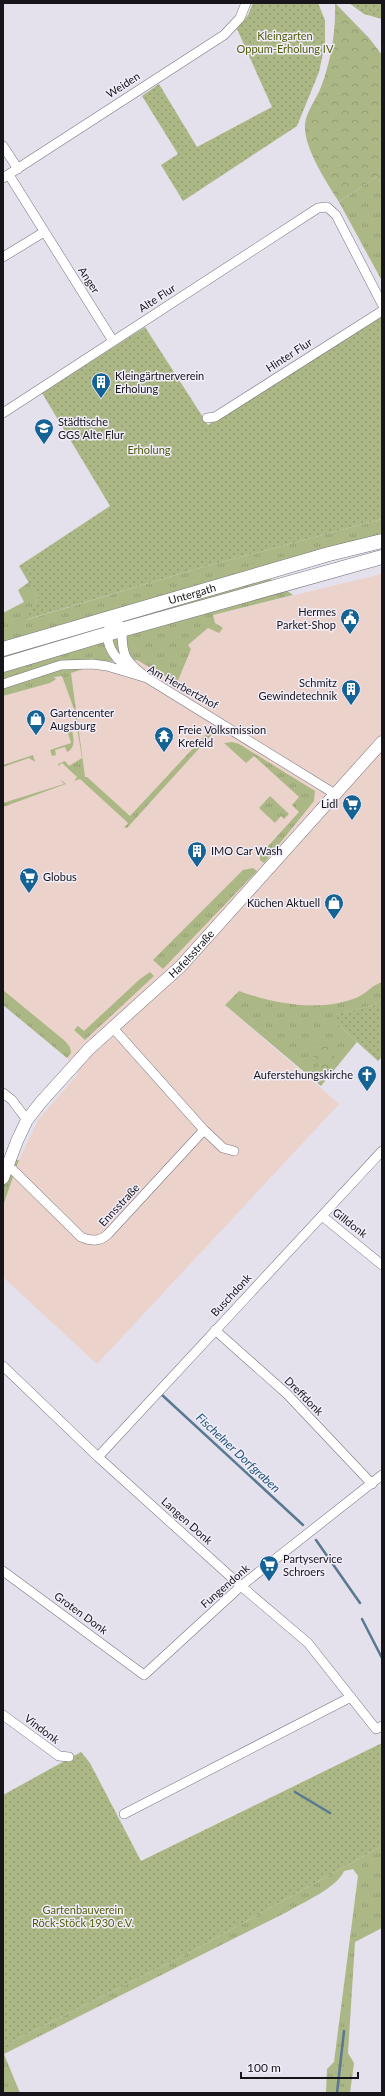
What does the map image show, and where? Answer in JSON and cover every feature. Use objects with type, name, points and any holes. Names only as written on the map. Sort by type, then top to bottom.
[{"type":"main road","name":"Untergath","points":[[3,649],[329,554],[382,541]]},
{"type":"main road","name":"Untergath","points":[[3,666],[108,634],[382,557]]},
{"type":"main road","name":"Hafelsstraße","points":[[3,1178],[5,1164],[27,1120],[41,1102],[89,1049],[180,966],[382,742]]},
{"type":"street","name":"Weiden","points":[[6,176],[224,34],[240,18],[246,3]]},
{"type":"street","points":[[3,146],[18,169]]},
{"type":"street","name":"Anger","points":[[6,176],[44,232],[113,341]]},
{"type":"street","name":"Alte Flur","points":[[3,413],[318,208],[327,207],[336,215],[382,304]]},
{"type":"street","points":[[3,257],[44,232]]},
{"type":"street","name":"Hinter Flur","points":[[207,418],[215,416],[382,311]]},
{"type":"street","points":[[113,617],[120,624],[122,630],[125,657],[147,678],[130,670],[117,660],[108,634],[108,628],[113,617]]},
{"type":"street","name":"Am Herbertzhof","points":[[3,684],[61,666],[92,664],[107,666],[147,678],[334,794]]},
{"type":"street","points":[[113,1028],[204,1130],[223,1148],[234,1151]]},
{"type":"street","points":[[3,1093],[12,1100],[27,1120]]},
{"type":"street","name":"Ennsstraße","points":[[5,1164],[81,1237],[90,1240],[97,1240],[104,1238],[108,1234],[204,1130]]},
{"type":"street","name":"Buschdonk","points":[[98,1457],[382,1151]]},
{"type":"street","name":"Gilldonk","points":[[322,1216],[382,1265]]},
{"type":"street","name":"Dreffdonk","points":[[215,1330],[287,1394],[372,1484]]},
{"type":"street","name":"Langen Donk","points":[[3,1366],[98,1457],[241,1586],[308,1643],[376,1729],[382,1726]]},
{"type":"street","name":"Fungendonk","points":[[144,1675],[241,1586],[382,1475]]},
{"type":"street","name":"Groten Donk","points":[[3,1571],[144,1675]]},
{"type":"street","points":[[124,1814],[351,1697]]},
{"type":"street","name":"Vindonk","points":[[3,1715],[59,1756],[68,1757]]},
{"type":"shaded area","points":[[382,574],[382,1000],[374,1005],[226,1006],[339,1104],[97,1364],[3,1277],[3,1206],[19,1160],[38,1120],[78,1074],[67,1058],[69,1052],[3,996],[3,696],[50,683],[54,678],[104,662],[137,660],[177,683],[188,645],[208,628],[223,628],[215,623],[213,615]]},
{"type":"green space","name":"Kleingarten Oppum-Erholung IV","points":[[253,3],[318,3],[325,20],[325,44],[319,72],[297,126],[183,201],[161,165],[178,154],[142,96],[159,84],[197,147],[272,107],[237,29],[248,15]]},
{"type":"green space","points":[[335,3],[369,38],[382,55],[382,173],[339,202],[322,175],[312,154],[305,133],[307,115],[321,87],[328,67],[334,35]]},
{"type":"green space","points":[[349,3],[382,3],[382,19],[364,14]]},
{"type":"green space","points":[[382,173],[382,281],[339,202]]},
{"type":"green space","name":"Erholung","points":[[380,315],[382,317],[382,519],[196,569],[25,620],[38,598],[19,566],[110,506],[42,393],[145,327],[208,425]]},
{"type":"green space","points":[[382,519],[382,536],[257,570],[293,595],[213,615],[215,623],[223,628],[219,633],[208,628],[188,645],[191,649],[177,683],[137,660],[104,662],[71,673],[85,777],[87,777],[130,816],[212,728],[215,731],[127,828],[124,827],[128,824],[127,822],[80,779],[74,781],[77,777],[62,763],[58,766],[58,764],[65,761],[69,766],[82,758],[74,709],[62,676],[54,677],[56,679],[50,683],[3,696],[3,613],[24,602],[18,590],[29,582],[38,598],[26,620],[196,569]]},
{"type":"green space","points":[[71,726],[74,741],[72,747],[67,752],[65,747],[55,750],[56,755],[52,756],[50,750],[71,743],[67,730]]},
{"type":"green space","points":[[232,742],[239,744],[315,791],[314,801],[264,863],[260,860],[260,855],[299,812],[292,805],[299,797],[254,756],[246,763],[224,743]]},
{"type":"green space","points":[[33,755],[35,762],[29,758],[3,767],[3,765]]},
{"type":"green space","points":[[60,779],[66,784],[3,807],[3,803],[64,784]]},
{"type":"green space","points":[[270,796],[289,814],[284,819],[281,816],[275,823],[259,808]]},
{"type":"green space","points":[[253,868],[257,871],[163,969],[153,960],[243,870]]},
{"type":"green space","points":[[150,972],[154,976],[85,1040],[74,1030],[78,1026],[84,1031],[140,979]]},
{"type":"green space","points":[[382,982],[382,1000],[374,1005],[335,1015],[335,1022],[357,1042],[321,1086],[225,1005],[239,991],[282,1003],[297,1005],[327,1005],[356,998]]},
{"type":"green space","points":[[3,990],[65,1041],[70,1047],[71,1053],[67,1058],[3,1005]]},
{"type":"green space","points":[[382,1000],[382,1057],[378,1061],[335,1022],[334,1015],[374,1005]]},
{"type":"green space","points":[[324,1039],[338,1063],[322,1072],[309,1048]]},
{"type":"green space","points":[[3,1158],[19,1160],[3,1206]]},
{"type":"green space","name":"Gartenbauverein Röck-Stöck 1930 e.V.","points":[[382,1743],[382,1846],[189,1953],[3,2046],[3,1795],[81,1752],[90,1763],[141,1861]]},
{"type":"green space","points":[[382,1846],[382,1928],[355,1942],[348,2053],[354,2063],[350,2093],[326,2093],[327,2069],[334,2062],[358,1876],[353,1869],[344,1871],[335,1883],[327,1889],[287,1912],[4,2054],[20,2093],[3,2093],[3,2046],[189,1953]]},
{"type":"waterway","name":"Fischelner Dorfgraben","points":[[161,1394],[303,1525]]},
{"type":"waterway","name":"Fischelner Dorfgraben","points":[[316,1540],[360,1603]]},
{"type":"waterway","name":"Fischelner Dorfgraben","points":[[362,1619],[382,1658]]},
{"type":"waterway","name":"Fischelner Dorfgraben","points":[[295,1792],[330,1813]]},
{"type":"waterway","name":"Fischelner Dorfgraben","points":[[337,2093],[344,2031]]},
{"type":"place","name":"Kleingärtnerverein Erholung","points":[[101,399]]},
{"type":"place","name":"Städtische GGS Alte Flur","points":[[44,445]]},
{"type":"place","name":"Hermes Parket-Shop","points":[[350,635]]},
{"type":"place","name":"Schmitz Gewindetechnik","points":[[351,706]]},
{"type":"place","name":"Gartencenter Augsburg","points":[[36,736]]},
{"type":"place","name":"Freie Volksmission Krefeld","points":[[164,753]]},
{"type":"place","name":"Lidl","points":[[352,821]]},
{"type":"place","name":"IMO Car Wash","points":[[197,868]]},
{"type":"place","name":"Globus","points":[[29,894]]},
{"type":"place","name":"Küchen Aktuell","points":[[334,920]]},
{"type":"place","name":"Auferstehungskirche","points":[[367,1092]]},
{"type":"place","name":"Partyservice Schroers","points":[[269,1582]]}]
